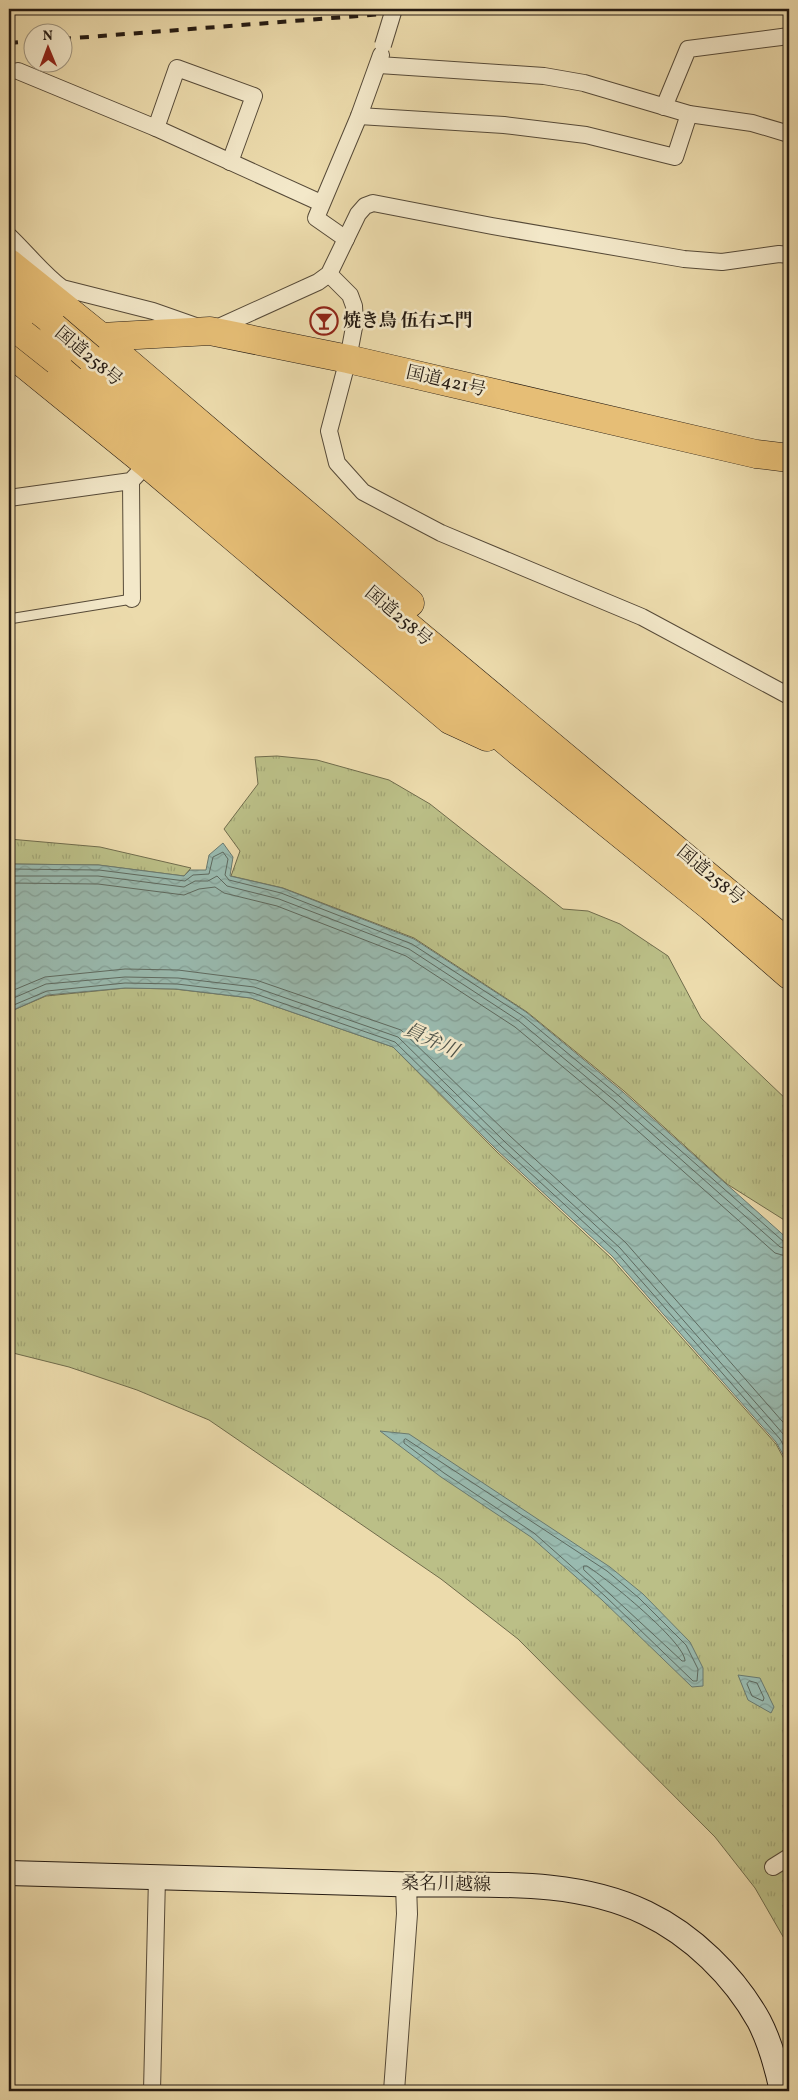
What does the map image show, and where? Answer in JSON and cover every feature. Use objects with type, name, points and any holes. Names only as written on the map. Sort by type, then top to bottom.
[{"type":"highway","points":[[9,263],[95,347]]},
{"type":"highway","name":"国道258号","points":[[9,289],[54,327],[95,347],[300,536],[789,944]]},
{"type":"highway","name":"国道421号","points":[[12,340],[95,347],[210,331],[348,359],[756,454],[789,458]]},
{"type":"highway","points":[[12,340],[139,472],[450,720],[518,751]]},
{"type":"highway","name":"国道258号","points":[[12,340],[57,361],[518,751],[711,907],[789,975]]},
{"type":"main road","name":"桑名川越線","points":[[9,1873],[406,1885],[511,1886],[566,1890],[613,1900],[646,1913],[672,1928],[703,1951],[732,1981],[759,2021],[777,2066],[782,2091]]},
{"type":"street","points":[[346,238],[316,218],[379,65],[394,9]]},
{"type":"street","points":[[664,107],[688,49],[789,36]]},
{"type":"street","points":[[379,65],[544,76],[584,83],[689,114],[752,123],[789,134]]},
{"type":"street","points":[[156,128],[178,68],[254,96],[230,162]]},
{"type":"street","points":[[18,71],[156,128],[321,203]]},
{"type":"street","points":[[359,116],[504,125],[586,135],[675,157],[689,114]]},
{"type":"street","points":[[9,236],[27,252],[49,279],[62,288],[153,311],[210,331],[318,282],[329,274],[358,214],[365,206],[373,203],[492,226],[684,258],[722,262],[779,254],[789,255]]},
{"type":"street","points":[[329,274],[350,294],[354,306],[355,322],[348,359],[329,431],[337,463],[363,492],[441,533],[642,617],[789,696]]},
{"type":"street","points":[[9,498],[139,472],[132,599]]},
{"type":"street","points":[[772,1867],[789,1857]]},
{"type":"street","points":[[152,2091],[157,1877]]},
{"type":"street","points":[[394,2091],[406,1914],[406,1885]]},
{"type":"lane","points":[[9,619],[132,599]]},
{"type":"green space","points":[[277,756],[317,760],[389,780],[430,804],[563,909],[588,911],[620,924],[668,956],[701,1018],[789,1102],[789,1223],[727,1184],[624,1091],[527,1012],[414,938],[283,888],[231,876],[240,851],[224,829],[258,784],[255,757]]},
{"type":"green space","points":[[9,839],[100,847],[191,868],[184,876],[98,865],[9,864]]},
{"type":"green space","points":[[126,988],[174,989],[251,998],[393,1047],[498,1153],[611,1258],[776,1444],[789,1468],[789,1779],[786,1783],[789,1786],[789,1947],[755,1888],[715,1837],[518,1639],[441,1579],[209,1420],[137,1390],[69,1367],[9,1352],[9,1012],[46,996]]},
{"type":"water","name":"員弁川","points":[[223,843],[233,857],[230,876],[282,888],[414,939],[526,1012],[623,1092],[789,1240],[789,1465],[776,1442],[612,1256],[497,1150],[393,1047],[251,998],[176,989],[125,988],[47,995],[9,1012],[9,864],[99,865],[184,876],[190,870],[206,870],[209,855]]},
{"type":"water","points":[[380,1431],[409,1434],[610,1567],[643,1594],[690,1642],[703,1668],[703,1686],[692,1687],[602,1600],[531,1537],[441,1477]]},
{"type":"water","points":[[738,1675],[760,1678],[774,1707],[771,1713],[748,1700]]},
{"type":"railway","points":[[72,38],[448,9]]},
{"type":"railway","points":[[9,43],[22,42]]},
{"type":"place","name":"焼き鳥 伍右エ門","points":[[324,321]]}]
